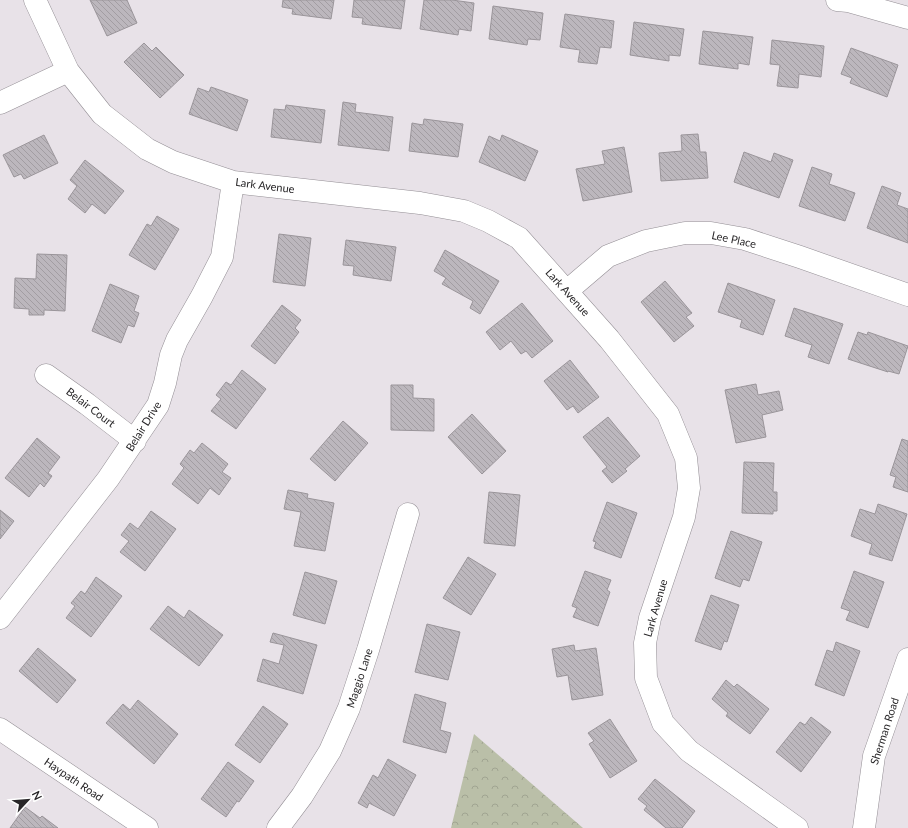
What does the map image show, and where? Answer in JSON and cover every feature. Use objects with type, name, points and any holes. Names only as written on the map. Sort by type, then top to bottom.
[{"type":"street","name":"Lark Avenue","points":[[35,0],[68,71],[102,114],[147,149],[173,162],[233,182],[420,203],[464,211],[488,221],[519,238],[609,339],[668,414],[686,458],[689,488],[684,517],[650,618],[645,643],[646,678],[663,723],[689,751],[797,828]]},
{"type":"street","points":[[837,0],[848,1],[908,18]]},
{"type":"street","points":[[0,103],[68,71]]},
{"type":"street","name":"Belair Drive","points":[[0,618],[108,479],[158,405],[171,356],[177,340],[222,257],[233,182]]},
{"type":"street","name":"Lee Place","points":[[567,291],[608,256],[614,253],[646,241],[685,233],[712,233],[745,239],[908,295]]},
{"type":"street","name":"Belair Court","points":[[46,375],[135,441]]},
{"type":"street","name":"Maggio Lane","points":[[278,828],[302,796],[330,751],[349,708],[368,650],[408,514]]},
{"type":"street","name":"Sherman Road","points":[[864,828],[874,756],[908,659]]},
{"type":"street","name":"Haypath Road","points":[[0,729],[147,828]]},
{"type":"green space","points":[[474,734],[583,828],[451,828]]},
{"type":"building","points":[[90,0],[127,0],[137,23],[107,36]]},
{"type":"building","points":[[283,0],[334,0],[331,19],[292,14],[293,9],[282,7]]},
{"type":"building","points":[[354,0],[405,0],[401,29],[362,24],[363,18],[352,17]]},
{"type":"building","points":[[424,0],[452,0],[474,3],[471,31],[459,29],[458,35],[420,29]]},
{"type":"building","points":[[493,6],[543,13],[540,40],[528,39],[527,45],[489,39]]},
{"type":"building","points":[[565,14],[614,21],[611,48],[600,47],[597,64],[578,62],[580,50],[560,47]]},
{"type":"building","points":[[634,22],[684,29],[680,56],[669,55],[669,61],[630,55]]},
{"type":"building","points":[[703,31],[753,37],[749,65],[738,63],[738,69],[699,64]]},
{"type":"building","points":[[772,40],[824,46],[821,77],[799,74],[798,88],[777,86],[780,65],[770,64]]},
{"type":"building","points":[[144,43],[152,51],[156,47],[184,75],[160,98],[124,62]]},
{"type":"building","points":[[851,48],[898,65],[887,97],[850,83],[852,78],[841,74]]},
{"type":"building","points":[[211,87],[248,100],[237,131],[189,114],[198,88],[209,92]]},
{"type":"building","points":[[343,102],[356,104],[355,112],[393,117],[389,151],[338,145]]},
{"type":"building","points":[[286,105],[325,110],[321,143],[271,137],[274,109],[285,110]]},
{"type":"building","points":[[424,119],[463,124],[458,157],[409,151],[412,123],[423,125]]},
{"type":"building","points":[[698,134],[700,152],[706,152],[708,178],[661,181],[659,153],[682,151],[681,135]]},
{"type":"building","points":[[44,135],[58,163],[24,179],[21,174],[14,177],[3,155]]},
{"type":"building","points":[[502,135],[538,151],[525,181],[479,162],[489,136],[500,141]]},
{"type":"building","points":[[624,147],[632,192],[583,201],[576,169],[605,164],[602,151]]},
{"type":"building","points":[[744,152],[771,162],[774,153],[793,160],[779,198],[734,182]]},
{"type":"building","points":[[85,160],[124,191],[105,214],[92,204],[85,213],[68,199],[77,186],[70,180]]},
{"type":"building","points":[[812,167],[832,174],[829,184],[855,193],[845,221],[799,206]]},
{"type":"building","points":[[882,186],[901,193],[897,205],[908,209],[908,243],[867,228]]},
{"type":"building","points":[[157,216],[179,229],[155,270],[129,255],[147,224],[151,226]]},
{"type":"building","points":[[279,234],[311,238],[305,286],[273,282]]},
{"type":"building","points":[[346,240],[396,247],[391,281],[353,275],[354,266],[343,265]]},
{"type":"building","points":[[445,250],[499,281],[480,314],[470,308],[473,301],[442,284],[446,278],[434,271]]},
{"type":"building","points":[[37,254],[67,255],[65,311],[44,310],[44,315],[29,315],[29,309],[14,308],[15,278],[36,279]]},
{"type":"building","points":[[665,281],[692,313],[686,317],[694,326],[674,342],[641,302]]},
{"type":"building","points":[[728,283],[775,300],[763,335],[740,327],[742,320],[718,312]]},
{"type":"building","points":[[110,284],[139,296],[134,311],[139,313],[134,327],[128,325],[121,343],[92,331]]},
{"type":"building","points":[[522,303],[553,341],[532,358],[526,351],[521,354],[511,341],[500,350],[486,332]]},
{"type":"building","points":[[282,305],[301,320],[295,328],[299,332],[275,364],[251,346]]},
{"type":"building","points":[[794,308],[843,324],[829,364],[808,357],[812,345],[785,336]]},
{"type":"building","points":[[858,332],[867,335],[868,332],[908,346],[899,374],[848,359]]},
{"type":"building","points":[[570,360],[599,397],[578,413],[573,406],[567,410],[544,381]]},
{"type":"building","points":[[242,370],[266,389],[236,429],[211,411],[221,399],[216,395],[226,382],[231,385]]},
{"type":"building","points":[[756,384],[758,395],[779,391],[783,410],[762,415],[766,437],[736,443],[725,390]]},
{"type":"building","points":[[391,385],[413,385],[413,398],[434,399],[434,431],[391,430]]},
{"type":"building","points":[[472,414],[506,451],[482,474],[448,437]]},
{"type":"building","points":[[608,417],[640,456],[625,469],[627,471],[612,483],[602,471],[607,467],[583,437]]},
{"type":"building","points":[[343,421],[368,443],[335,481],[310,459]]},
{"type":"building","points":[[37,438],[60,457],[48,473],[52,476],[44,487],[40,483],[29,497],[5,478]]},
{"type":"building","points":[[902,439],[908,441],[908,492],[893,487],[896,477],[890,475]]},
{"type":"building","points":[[202,443],[228,464],[222,472],[231,478],[219,495],[210,488],[198,504],[172,484],[184,468],[180,464],[190,450],[194,453]]},
{"type":"building","points":[[744,462],[774,463],[773,492],[777,492],[777,511],[773,511],[773,514],[742,513]]},
{"type":"building","points":[[288,490],[308,494],[307,498],[334,503],[325,551],[294,546],[301,512],[284,509]]},
{"type":"building","points":[[489,492],[520,495],[515,546],[484,543]]},
{"type":"building","points":[[607,502],[637,513],[621,558],[594,548],[596,542],[593,541]]},
{"type":"building","points":[[878,504],[907,514],[892,561],[869,554],[872,544],[851,536],[860,509],[875,514]]},
{"type":"building","points":[[0,510],[14,521],[0,539]]},
{"type":"building","points":[[151,511],[176,529],[145,571],[120,552],[129,541],[121,535],[130,523],[138,529]]},
{"type":"building","points":[[731,531],[762,542],[749,581],[743,579],[740,587],[715,578]]},
{"type":"building","points":[[468,557],[496,574],[471,615],[443,598]]},
{"type":"building","points":[[585,571],[611,580],[607,590],[610,592],[598,626],[573,617],[577,608],[572,606]]},
{"type":"building","points":[[854,571],[884,582],[868,628],[846,620],[850,611],[841,608]]},
{"type":"building","points":[[305,572],[337,581],[325,624],[293,615]]},
{"type":"building","points":[[96,577],[122,596],[91,637],[66,618],[75,606],[71,603],[81,591],[85,594]]},
{"type":"building","points":[[711,595],[739,605],[727,642],[724,641],[721,650],[695,641]]},
{"type":"building","points":[[168,606],[184,618],[189,610],[223,635],[199,666],[150,629]]},
{"type":"building","points":[[427,624],[460,632],[448,680],[415,672]]},
{"type":"building","points":[[273,633],[317,645],[303,694],[257,681],[263,659],[279,664],[284,645],[270,642]]},
{"type":"building","points":[[836,642],[860,651],[844,696],[815,685],[827,650],[833,652]]},
{"type":"building","points":[[574,645],[575,651],[596,648],[603,695],[572,700],[568,675],[557,677],[552,649]]},
{"type":"building","points":[[38,648],[76,680],[57,703],[19,671]]},
{"type":"building","points":[[726,680],[734,687],[737,684],[769,709],[750,734],[726,716],[728,713],[712,699]]},
{"type":"building","points":[[415,694],[446,703],[440,730],[451,733],[446,753],[403,742]]},
{"type":"building","points":[[138,700],[178,734],[154,764],[106,723],[123,704],[130,710]]},
{"type":"building","points":[[263,706],[288,724],[260,763],[235,745]]},
{"type":"building","points":[[811,717],[831,732],[801,772],[776,752],[800,722],[805,725]]},
{"type":"building","points":[[610,719],[637,761],[610,778],[589,744],[594,741],[588,733]]},
{"type":"building","points":[[388,759],[416,775],[394,816],[369,803],[367,808],[358,803],[373,775],[378,778]]},
{"type":"building","points":[[228,762],[254,781],[226,817],[201,799]]},
{"type":"building","points":[[655,779],[695,811],[682,828],[666,828],[644,810],[647,806],[638,799]]},
{"type":"building","points":[[25,807],[40,818],[42,816],[58,828],[10,828]]}]
